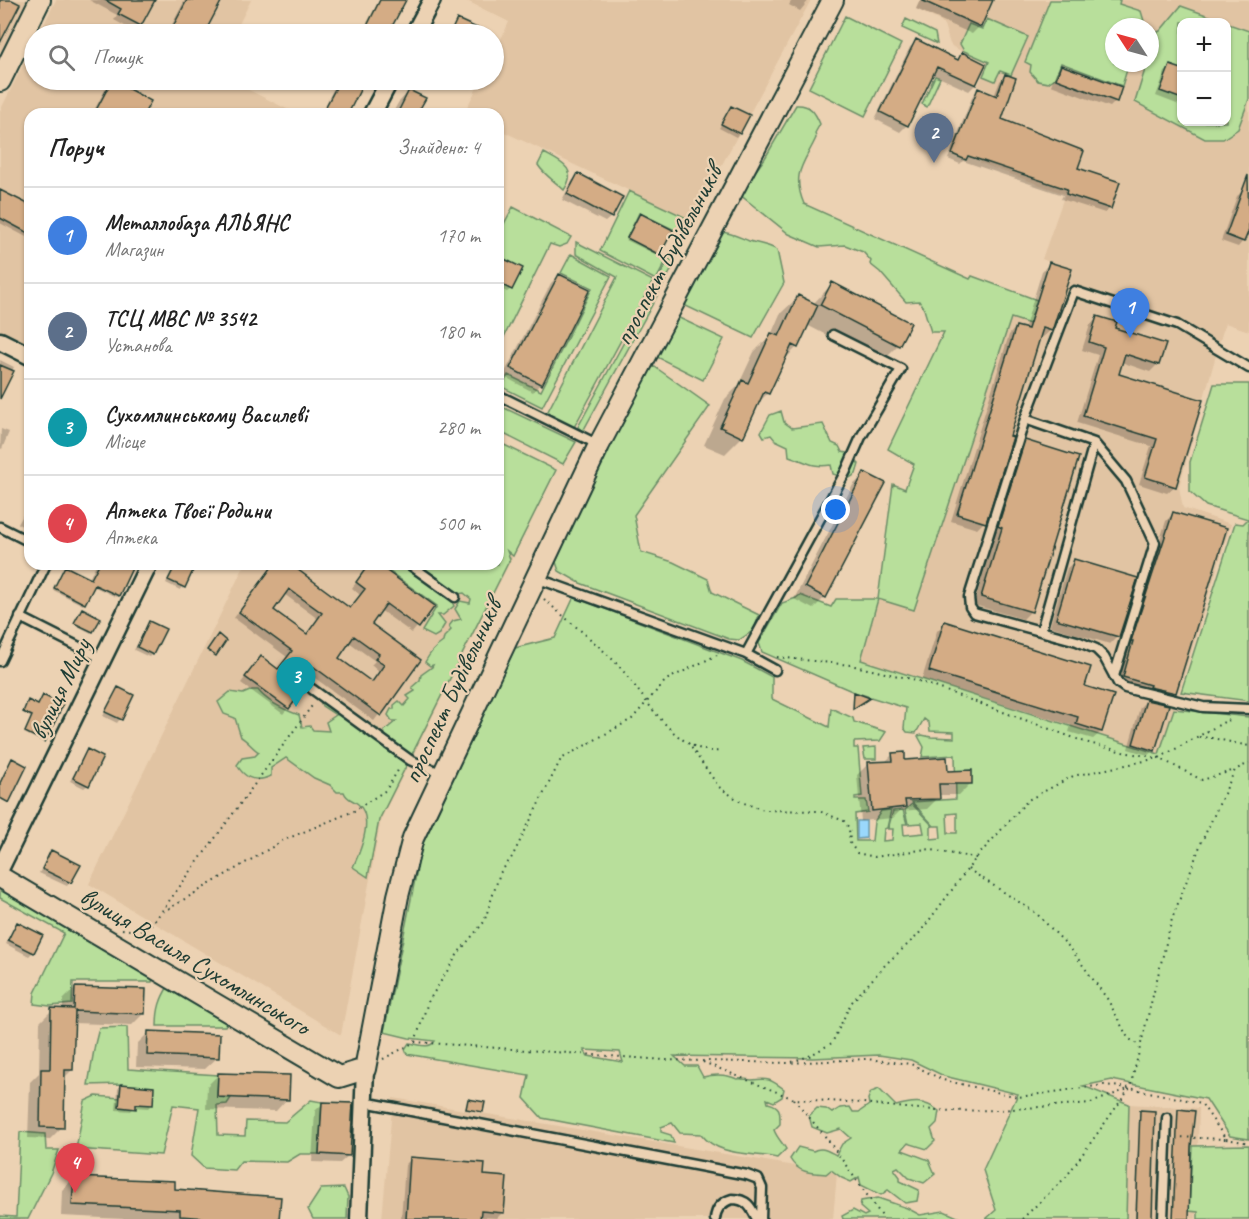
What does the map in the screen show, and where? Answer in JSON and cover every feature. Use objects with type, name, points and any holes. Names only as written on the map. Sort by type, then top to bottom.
[{"type":"street","points":[[28,24],[40,0]]},
{"type":"street","points":[[419,24],[432,0]]},
{"type":"street","name":"проспект Будівельників","points":[[359,1219],[365,1069],[398,896],[413,838],[599,445],[833,0]]},
{"type":"street","points":[[0,81],[24,32]]},
{"type":"street","points":[[375,108],[385,90]]},
{"type":"street","points":[[0,341],[24,353]]},
{"type":"street","name":"вулиця Миру","points":[[0,869],[146,570]]},
{"type":"street","name":"вулиця Василя Сухомлинського","points":[[0,877],[339,1077],[365,1069]]},
{"type":"lane","points":[[1249,368],[1178,325],[1074,291],[1025,419],[969,597],[970,607],[974,613],[1077,641],[1096,649],[1104,657],[1118,683],[1125,688],[1203,707],[1249,709]]},
{"type":"lane","points":[[746,654],[846,471],[861,437],[901,369],[833,335]]},
{"type":"lane","points":[[504,398],[599,445]]},
{"type":"lane","points":[[1025,419],[1094,443],[1126,481],[1155,543],[1114,676]]},
{"type":"lane","points":[[1041,631],[1094,443]]},
{"type":"lane","points":[[0,527],[24,539]]},
{"type":"lane","points":[[0,661],[43,570]]},
{"type":"lane","points":[[417,570],[455,597]]},
{"type":"lane","points":[[533,583],[746,654],[775,670]]},
{"type":"lane","points":[[20,617],[103,659]]},
{"type":"lane","points":[[316,692],[406,757],[443,775]]},
{"type":"lane","points":[[364,1102],[747,1175],[758,1179],[762,1188],[759,1219]]},
{"type":"lane","points":[[1163,1219],[1167,1118]]},
{"type":"lane","points":[[715,1219],[720,1206],[732,1199],[746,1202],[759,1219]]},
{"type":"path","points":[[533,583],[617,665],[655,714],[688,743],[719,787],[741,802],[765,810],[819,811],[844,820],[849,828],[850,843],[857,853],[875,857],[926,849],[976,858]]},
{"type":"path","points":[[415,1042],[428,1002],[459,952],[484,922],[500,873],[512,857],[561,759],[632,719],[666,680],[720,654]]},
{"type":"path","points":[[746,654],[850,665],[915,680],[1085,742],[1123,752],[1160,758],[1202,780],[1235,770],[1249,763]]},
{"type":"path","points":[[115,928],[138,931],[148,928],[316,692]]},
{"type":"path","points":[[788,1063],[808,1056],[832,1043],[850,1003],[886,964],[918,935],[976,858],[1028,800],[1073,776],[1160,758],[1226,721],[1237,720]]},
{"type":"path","points":[[1198,737],[1249,746]]},
{"type":"path","points":[[688,743],[712,751],[720,751]]},
{"type":"path","points":[[160,913],[284,840],[354,811],[386,790],[406,757]]},
{"type":"path","points":[[1022,1219],[1066,1177],[1130,1088],[1172,919],[1202,841],[1235,770]]},
{"type":"path","points":[[968,869],[1036,913],[1071,949],[1108,1000],[1128,1038],[1141,1047]]},
{"type":"path","points":[[365,1069],[415,1042],[702,1061],[788,1063],[866,1059],[911,1064],[943,1080],[1018,1097],[1104,1085],[1201,1103],[1227,1139]]},
{"type":"path","points":[[702,1061],[794,1099],[916,1109],[1000,1110],[1092,1103],[1130,1088]]},
{"type":"path","points":[[794,1099],[828,1140],[884,1219]]},
{"type":"path","points":[[1166,1137],[1227,1139],[1249,1143]]},
{"type":"shaded area","points":[[0,0],[28,0],[0,56]]},
{"type":"shaded area","points":[[56,0],[251,0],[239,24],[44,24]]},
{"type":"shaded area","points":[[465,0],[811,0],[692,220],[504,132],[504,108],[467,108],[476,90],[504,90],[504,33],[509,22]]},
{"type":"shaded area","points":[[920,0],[1249,0],[1249,331],[1225,323],[1179,487],[1183,508],[1231,524],[1160,754],[861,660],[878,599],[914,610],[1011,318],[1030,323],[1049,262],[1042,259],[1065,194],[980,163],[991,134],[982,130],[996,95],[978,86],[987,63],[953,47],[944,25],[916,9]]},
{"type":"shaded area","points":[[24,63],[24,90],[249,90],[285,108],[24,108],[24,343],[0,332],[0,111]]},
{"type":"shaded area","points":[[504,549],[513,556],[381,819],[341,1035],[89,884],[242,570],[504,570]]},
{"type":"shaded area","points":[[393,1098],[837,1173],[833,1219],[382,1219]]},
{"type":"shaded area","points":[[1129,1104],[1199,1108],[1196,1219],[1126,1219]]},
{"type":"green space","points":[[1050,0],[1120,0],[1119,4],[1141,11],[1143,18],[1105,18],[1105,72],[1126,72],[1122,86],[1061,63],[1055,78],[1048,83],[1038,81],[1030,72],[1031,65],[1025,62]]},
{"type":"green space","points":[[1181,6],[1215,18],[1177,18],[1177,124],[1135,102],[1144,72],[1159,72],[1160,31]]},
{"type":"green space","points":[[845,16],[901,44],[865,116],[809,88]]},
{"type":"green space","points":[[906,19],[935,33],[937,44],[902,28]]},
{"type":"green space","points":[[987,19],[1028,37],[1011,75],[1000,71],[995,81],[983,76],[989,62],[964,51],[960,44],[969,24],[982,29]]},
{"type":"green space","points":[[1231,25],[1249,31],[1249,99],[1238,129],[1223,139],[1205,139],[1180,126],[1231,126]]},
{"type":"green space","points":[[935,76],[940,78],[927,107],[922,104]]},
{"type":"green space","points":[[796,105],[808,107],[814,112],[820,124],[799,176],[800,193],[804,204],[970,279],[972,276],[1037,300],[1030,324],[1011,318],[914,610],[878,599],[893,484],[905,489],[914,464],[888,449],[944,332],[931,332],[919,301],[906,302],[870,264],[871,261],[863,252],[845,245],[819,247],[789,234],[739,194],[765,158]]},
{"type":"green space","points":[[544,153],[566,167],[569,176],[564,190],[538,165]]},
{"type":"green space","points":[[629,191],[689,219],[681,233],[639,213],[627,238],[667,259],[656,280],[600,251]]},
{"type":"green space","points":[[513,207],[571,237],[567,244],[559,247],[550,244],[504,337],[504,224]]},
{"type":"green space","points":[[722,232],[777,250],[784,283],[753,338],[686,306],[684,299]]},
{"type":"green space","points":[[576,242],[653,281],[573,429],[546,415],[617,277],[576,254]]},
{"type":"green space","points":[[571,254],[611,276],[542,407],[504,388],[504,383],[508,375],[541,391],[592,288],[561,273]]},
{"type":"green space","points":[[669,259],[675,263],[583,431],[578,427]]},
{"type":"green space","points":[[675,316],[724,339],[703,380],[655,356]]},
{"type":"green space","points":[[655,367],[710,406],[634,515],[641,552],[673,562],[708,579],[712,592],[759,615],[754,630],[739,640],[729,639],[580,583],[559,571],[556,562],[647,368]]},
{"type":"green space","points":[[1214,384],[1249,384],[1249,701],[1181,692],[1235,523],[1243,524],[1248,519],[1206,506],[1190,492],[1190,462]]},
{"type":"green space","points":[[504,408],[576,442],[563,464],[504,434]]},
{"type":"green space","points":[[781,411],[784,422],[792,428],[823,424],[832,443],[839,446],[842,452],[847,453],[859,464],[856,474],[848,479],[833,474],[831,465],[813,465],[789,456],[788,446],[775,440],[771,435],[764,437],[761,432],[770,415]]},
{"type":"green space","points":[[504,445],[556,470],[513,556],[507,551],[510,559],[379,820],[368,877],[353,867],[366,826],[363,810],[358,804],[348,798],[344,792],[337,792],[330,785],[314,778],[286,758],[271,768],[271,776],[256,779],[244,774],[237,765],[242,758],[255,756],[259,752],[241,737],[235,718],[224,714],[218,702],[230,692],[243,694],[258,690],[271,702],[299,715],[302,727],[310,726],[313,730],[329,731],[326,722],[336,715],[322,706],[319,698],[372,729],[378,729],[381,737],[386,737],[384,731],[396,721],[392,721],[388,715],[391,709],[394,709],[394,705],[399,701],[404,706],[410,699],[407,696],[415,691],[412,687],[433,665],[430,666],[425,662],[443,642],[444,637],[451,630],[449,626],[453,621],[461,619],[455,609],[460,601],[470,603],[471,599],[464,593],[458,594],[452,588],[446,588],[454,606],[443,615],[438,615],[445,624],[439,634],[434,637],[422,631],[437,606],[387,570],[504,570]]},
{"type":"green space","points":[[800,595],[831,607],[836,599],[878,599],[861,660],[1159,754],[1174,709],[1249,717],[1249,1139],[1230,1136],[1206,1099],[1112,1080],[1083,1086],[1129,1104],[1126,1219],[986,1219],[996,1210],[983,1170],[1018,1094],[944,1076],[911,1060],[879,1055],[813,1058],[674,1056],[685,1066],[697,1066],[703,1077],[720,1075],[737,1079],[765,1079],[784,1089],[782,1097],[774,1102],[767,1099],[768,1103],[779,1110],[780,1124],[774,1130],[786,1149],[777,1158],[717,1147],[701,1134],[680,1133],[672,1123],[661,1127],[661,1132],[671,1135],[674,1143],[542,1118],[524,1098],[529,1075],[407,1054],[405,1049],[409,1043],[426,1046],[435,1041],[384,1032],[422,845],[515,648],[555,638],[574,597],[742,661],[772,677],[772,699],[829,727],[831,708],[853,718],[854,722],[886,732],[880,741],[854,742],[854,748],[858,748],[862,796],[855,797],[855,800],[866,800],[868,812],[855,814],[856,841],[872,841],[874,822],[881,811],[891,810],[887,828],[884,829],[883,841],[892,840],[893,829],[888,829],[893,811],[903,810],[907,824],[903,824],[904,835],[924,833],[922,823],[908,824],[905,810],[912,804],[933,826],[931,827],[931,839],[941,838],[940,826],[934,826],[912,802],[956,799],[955,755],[922,757],[924,747],[918,736],[954,738],[954,732],[930,731],[929,723],[924,719],[916,733],[907,732],[904,728],[906,708],[854,692],[762,652],[759,643],[782,603]],"holes":[[[957,813],[957,833],[948,833],[947,814]],[[584,1050],[620,1052],[623,1062],[588,1056]]]},
{"type":"green space","points":[[876,747],[876,759],[865,759],[863,748]]},
{"type":"green space","points":[[0,890],[6,890],[155,973],[152,982],[73,982],[72,1004],[50,1006],[34,1004],[35,993],[64,933],[0,898]]},
{"type":"green space","points":[[169,985],[228,1020],[225,1026],[157,1026],[160,1004]]},
{"type":"green space","points":[[127,1027],[128,1069],[218,1075],[217,1097],[231,1098],[227,1104],[217,1105],[218,1135],[245,1136],[246,1121],[285,1122],[311,1100],[322,1102],[319,1154],[300,1154],[287,1162],[241,1161],[234,1170],[204,1168],[191,1156],[199,1108],[173,1105],[161,1155],[76,1149],[85,1101],[96,1096],[120,1098],[121,1084],[88,1085],[99,1028]]},
{"type":"green space","points":[[879,1089],[896,1106],[918,1103],[939,1111],[937,1123],[931,1129],[935,1141],[927,1149],[908,1143],[902,1150],[929,1160],[935,1174],[924,1183],[909,1178],[898,1167],[894,1169],[900,1181],[919,1190],[917,1201],[905,1203],[888,1190],[881,1195],[861,1185],[859,1177],[851,1182],[831,1170],[826,1174],[805,1171],[793,1164],[790,1159],[798,1147],[813,1151],[822,1149],[836,1155],[842,1144],[851,1138],[841,1129],[827,1133],[812,1127],[809,1116],[817,1108],[826,1109],[832,1113],[840,1108],[850,1107],[853,1112],[859,1112],[869,1105],[868,1099],[871,1092]]},
{"type":"green space","points":[[20,1132],[45,1134],[46,1150],[59,1150],[51,1173],[28,1219],[0,1219],[0,1216],[16,1217]]},
{"type":"green space","points":[[1249,1145],[1249,1219],[1198,1219],[1198,1212],[1189,1211],[1192,1146]]},
{"type":"green space","points":[[344,1188],[348,1197],[347,1219],[313,1219],[308,1209],[321,1189]]},
{"type":"green space","points":[[878,1198],[920,1215],[944,1211],[962,1219],[843,1219],[842,1216],[853,1210],[864,1216],[868,1214],[860,1207],[861,1201]]},
{"type":"water","points":[[857,821],[866,821],[866,838],[857,839]]},
{"type":"building","points":[[0,0],[12,0],[20,4],[0,43]]},
{"type":"building","points":[[105,0],[155,0],[142,24],[137,24],[118,14],[121,9]]},
{"type":"building","points":[[187,0],[222,0],[209,24],[174,24]]},
{"type":"building","points":[[380,0],[406,0],[393,24],[368,24]]},
{"type":"building","points":[[921,0],[993,0],[981,27]]},
{"type":"building","points":[[457,19],[468,24],[455,24]]},
{"type":"building","points":[[916,39],[958,60],[962,52],[986,64],[976,85],[937,67],[908,126],[880,112]]},
{"type":"building","points":[[1061,65],[1122,87],[1117,102],[1056,79]]},
{"type":"building","points":[[1170,65],[1177,67],[1177,97],[1160,91]]},
{"type":"building","points":[[1005,74],[1016,78],[1002,119],[1084,151],[1078,168],[1120,182],[1111,209],[1066,194],[1067,189],[968,156],[966,160],[952,154],[978,88],[997,96]]},
{"type":"building","points":[[107,90],[131,90],[151,101],[147,108],[97,108]]},
{"type":"building","points":[[335,90],[360,90],[351,108],[325,108]]},
{"type":"building","points":[[409,90],[426,98],[420,108],[400,108]]},
{"type":"building","points":[[731,106],[750,115],[740,134],[721,124]]},
{"type":"building","points":[[578,173],[623,197],[612,218],[567,194]]},
{"type":"building","points":[[1248,175],[1249,230],[1244,242],[1226,235]]},
{"type":"building","points":[[0,190],[24,202],[24,231],[0,218]]},
{"type":"building","points":[[640,213],[673,230],[660,255],[627,238]]},
{"type":"building","points":[[504,259],[523,268],[512,290],[504,286]]},
{"type":"building","points":[[1049,262],[1072,269],[1052,331],[1043,328],[986,523],[957,514],[1016,326],[1028,329]]},
{"type":"building","points":[[559,274],[590,289],[542,385],[510,368]]},
{"type":"building","points":[[832,282],[911,323],[899,346],[820,305]]},
{"type":"building","points":[[798,295],[818,305],[798,348],[792,345],[769,394],[764,392],[743,438],[720,427],[742,380],[748,383],[771,333],[779,336]]},
{"type":"building","points":[[1097,316],[1117,322],[1115,328],[1166,344],[1159,365],[1125,354],[1119,374],[1203,400],[1176,487],[1145,477],[1157,439],[1083,416],[1104,347],[1089,342]]},
{"type":"building","points":[[0,365],[14,371],[0,399]]},
{"type":"building","points":[[1025,440],[1079,457],[1032,612],[981,597],[1002,528],[998,526]]},
{"type":"building","points":[[864,472],[886,483],[826,598],[805,587]]},
{"type":"building","points":[[1173,512],[1227,528],[1176,693],[1149,687],[1150,685],[1123,677],[1133,641],[1131,641]]},
{"type":"building","points":[[1074,559],[1138,578],[1119,637],[1056,619]]},
{"type":"building","points":[[63,570],[73,570],[91,579],[96,570],[131,570],[119,596],[95,585],[85,604],[54,588]]},
{"type":"building","points":[[173,570],[193,570],[185,588],[168,580]]},
{"type":"building","points":[[270,570],[298,570],[350,608],[365,589],[356,582],[365,570],[385,570],[435,606],[419,628],[386,604],[372,624],[421,660],[381,716],[314,667],[301,685],[305,687],[289,709],[245,677],[261,656],[278,669],[292,651],[239,612]],"holes":[[[289,589],[322,613],[307,634],[274,610]],[[354,636],[379,654],[375,659],[384,665],[372,682],[339,658]]]},
{"type":"building","points":[[82,608],[101,618],[93,632],[74,623]]},
{"type":"building","points":[[149,621],[166,629],[153,655],[137,647]]},
{"type":"building","points":[[944,621],[1091,667],[1085,686],[1114,695],[1102,732],[1076,724],[1078,717],[929,671]]},
{"type":"building","points":[[218,634],[226,641],[216,656],[207,650]]},
{"type":"building","points":[[118,687],[134,695],[122,720],[105,712]]},
{"type":"building","points":[[854,692],[870,698],[853,709]]},
{"type":"building","points":[[43,695],[63,705],[45,742],[25,732],[32,716],[23,712],[28,700],[38,705]]},
{"type":"building","points":[[1146,700],[1169,705],[1155,751],[1133,744]]},
{"type":"building","points":[[87,749],[103,757],[89,786],[73,778]]},
{"type":"building","points":[[905,752],[905,760],[947,757],[948,771],[972,770],[972,784],[939,784],[940,799],[905,800],[906,807],[872,811],[868,762],[893,761],[892,753]]},
{"type":"building","points":[[12,758],[27,766],[9,803],[0,798],[0,783]]},
{"type":"building","points":[[51,850],[81,865],[71,883],[42,869]]},
{"type":"building","points":[[17,922],[43,935],[34,953],[8,940]]},
{"type":"building","points":[[75,987],[146,989],[145,1014],[75,1011],[73,1070],[65,1070],[64,1128],[40,1127],[41,1069],[50,1069],[51,1008],[74,1009]]},
{"type":"building","points":[[148,1031],[220,1034],[219,1058],[147,1055]]},
{"type":"building","points":[[218,1073],[290,1075],[289,1100],[217,1097]]},
{"type":"building","points":[[121,1084],[154,1087],[153,1105],[136,1104],[136,1109],[119,1107]]},
{"type":"building","points":[[468,1099],[485,1102],[483,1112],[466,1109]]},
{"type":"building","points":[[322,1102],[353,1103],[350,1156],[319,1154]]},
{"type":"building","points":[[1178,1109],[1195,1111],[1191,1146],[1189,1219],[1173,1219]]},
{"type":"building","points":[[1140,1110],[1155,1111],[1152,1219],[1136,1219]]},
{"type":"building","points":[[410,1157],[485,1163],[484,1175],[507,1177],[504,1213],[481,1211],[480,1219],[406,1219]]},
{"type":"building","points":[[74,1177],[175,1181],[175,1189],[281,1197],[279,1219],[221,1219],[180,1216],[180,1210],[72,1205]]},
{"type":"place","name":"ТСЦ МВС № 3542","points":[[934,163]]},
{"type":"place","name":"Металлобаза АЛЬЯНС","points":[[1130,338]]},
{"type":"place","name":"Сухомлинському Василеві","points":[[296,707]]},
{"type":"place","name":"Аптека Твоєї Родини","points":[[75,1193]]}]
